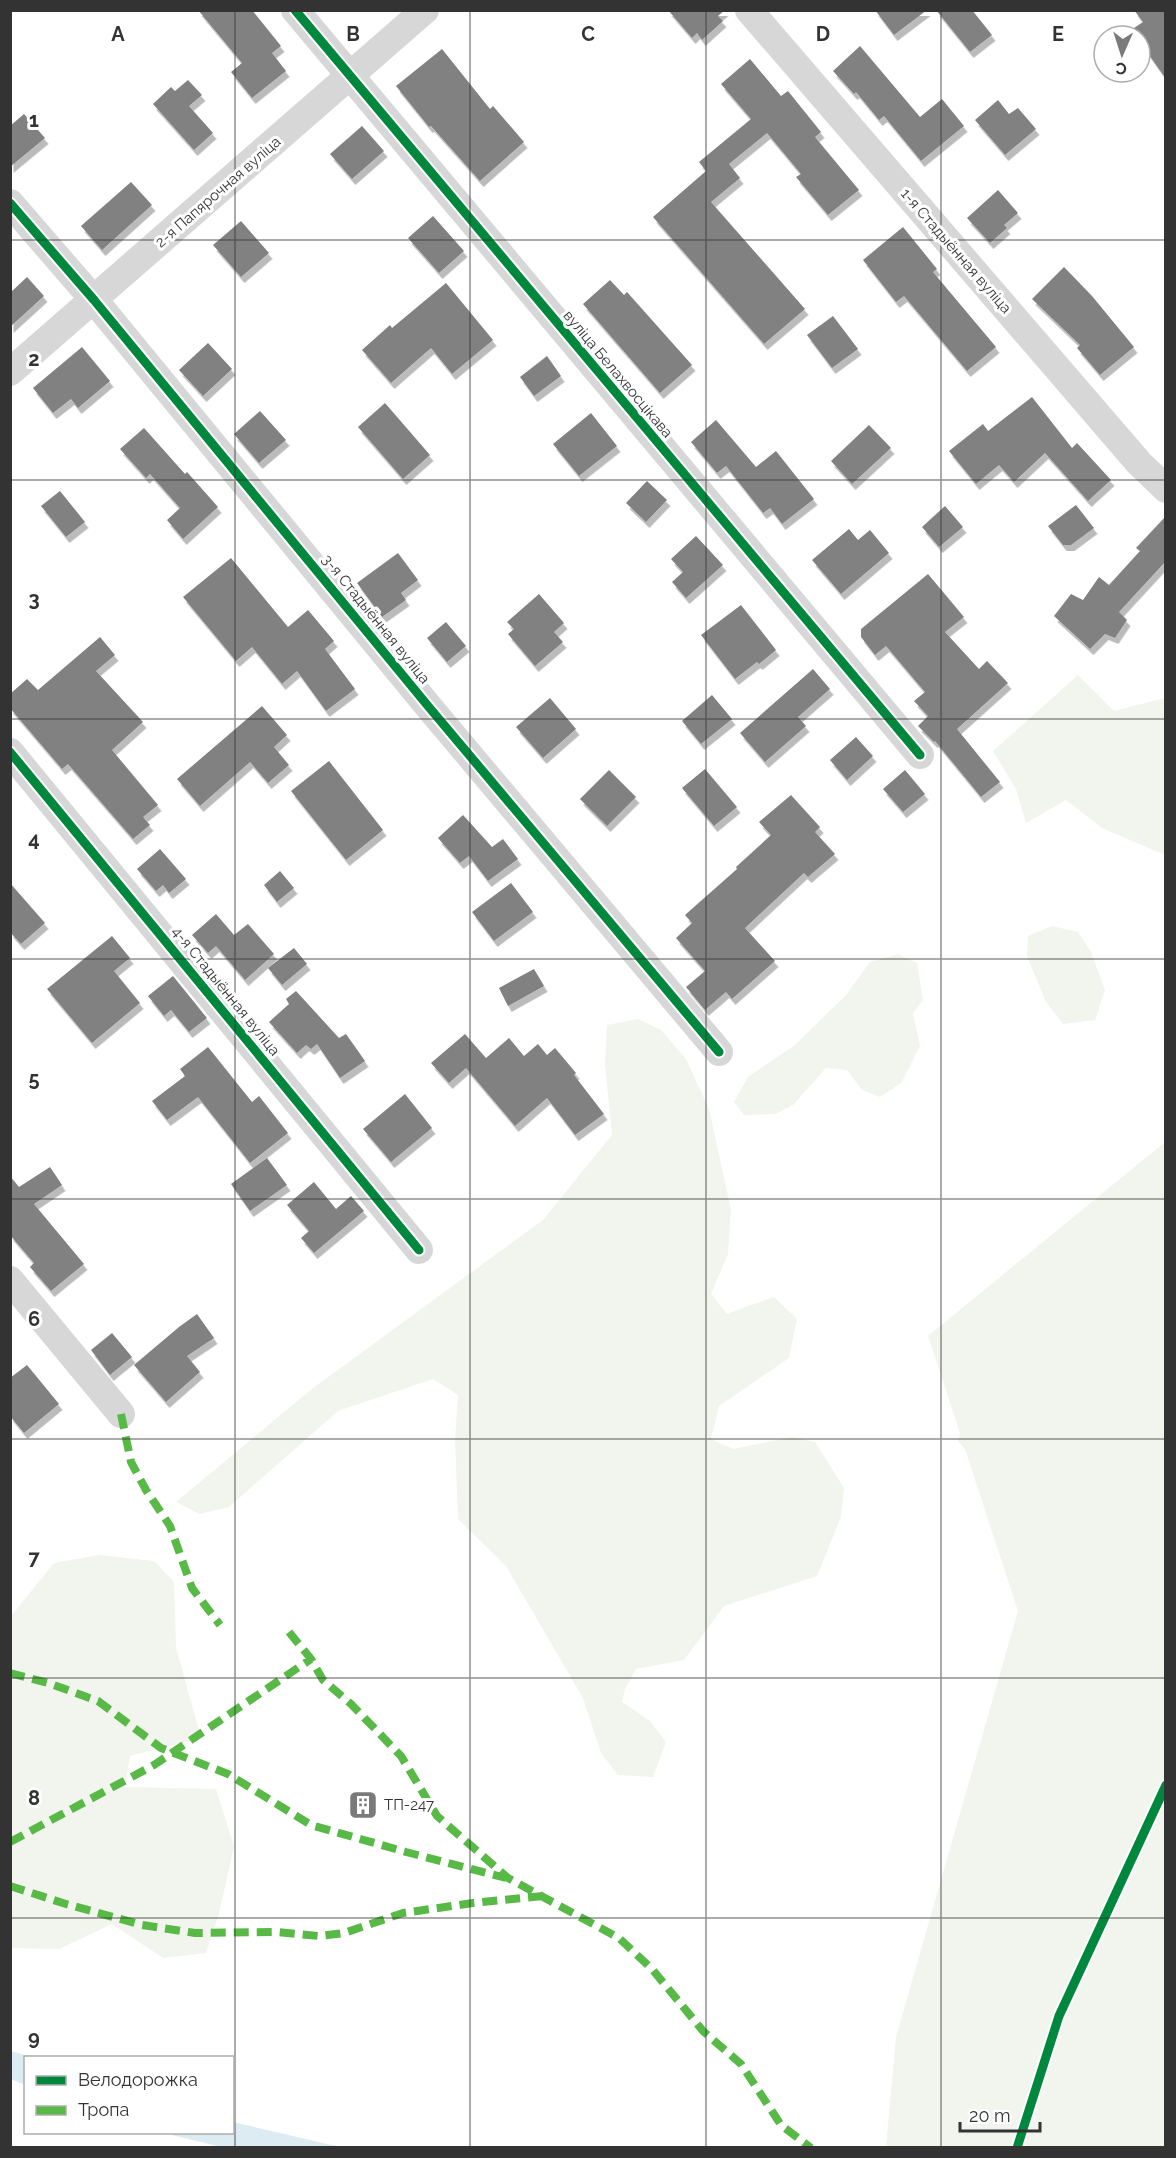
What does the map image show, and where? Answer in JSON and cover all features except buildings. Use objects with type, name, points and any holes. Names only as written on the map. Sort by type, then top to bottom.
[{"type":"street","name":"вуліца Белахвосцікава","points":[[296,10],[463,213],[920,755]]},
{"type":"street","name":"2-я Папярочная вуліца","points":[[10,372],[425,10]]},
{"type":"street","name":"1-я Стадыённая вуліца","points":[[749,10],[1138,463],[1166,489]]},
{"type":"street","name":"3-я Стадыённая вуліца","points":[[10,203],[94,300],[435,715],[719,1052]]},
{"type":"street","name":"4-я Стадыённая вуліца","points":[[10,752],[419,1250]]},
{"type":"street","points":[[10,1280],[121,1414]]},
{"type":"shaded area","points":[[1078,675],[1114,711],[1165,698],[1165,855],[1102,828],[1066,800],[1026,823],[1016,789],[993,751]]},
{"type":"shaded area","points":[[1052,926],[1078,932],[1091,952],[1105,990],[1095,1020],[1063,1024],[1046,1002],[1027,956],[1028,936]]},
{"type":"shaded area","points":[[898,954],[917,963],[923,1000],[913,1013],[920,1046],[901,1083],[880,1097],[862,1090],[847,1070],[826,1068],[793,1105],[775,1114],[744,1115],[734,1102],[748,1077],[795,1045],[846,995],[870,962]]},
{"type":"shaded area","points":[[638,1019],[661,1030],[686,1059],[709,1109],[731,1210],[728,1254],[711,1294],[727,1314],[774,1297],[797,1319],[789,1358],[719,1406],[711,1439],[733,1449],[792,1437],[815,1442],[844,1488],[841,1517],[817,1576],[724,1606],[684,1660],[636,1669],[625,1689],[622,1702],[650,1721],[666,1742],[653,1777],[618,1775],[601,1753],[583,1698],[506,1566],[458,1519],[455,1439],[458,1395],[433,1379],[338,1411],[229,1507],[199,1514],[176,1502],[313,1388],[543,1220],[612,1135],[605,1064],[607,1025]]},
{"type":"shaded area","points":[[1165,1142],[1165,2147],[886,2147],[896,2037],[1018,1611],[965,1449],[958,1441],[960,1433],[928,1336]]},
{"type":"shaded area","points":[[99,1555],[154,1561],[174,1582],[176,1647],[201,1738],[130,1756],[125,1787],[216,1789],[234,1846],[219,1914],[206,1953],[163,1958],[112,1924],[59,1949],[11,1948],[11,1616],[54,1563]]},
{"type":"shaded area","points":[[11,2051],[28,2056],[24,2056],[24,2085],[11,2079]]},
{"type":"shaded area","points":[[234,2122],[340,2147],[221,2147],[168,2134],[234,2134]]},
{"type":"marked path","points":[[121,1414],[131,1462],[170,1526],[192,1588],[220,1625]]},
{"type":"marked path","points":[[289,1632],[311,1659],[323,1680],[351,1704],[401,1756],[437,1816],[508,1878],[619,1938],[652,1969],[703,2031],[741,2064],[781,2125],[811,2148]]},
{"type":"marked path","points":[[10,1842],[154,1765],[311,1659]]},
{"type":"marked path","points":[[10,1673],[48,1683],[98,1701],[161,1748],[228,1774],[311,1825],[506,1878]]},
{"type":"marked path","points":[[10,1886],[142,1925],[195,1933],[276,1932],[319,1936],[344,1933],[403,1913],[543,1896]]},
{"type":"cycle path","points":[[295,10],[920,755]]},
{"type":"cycle path","points":[[10,203],[94,300],[428,706],[719,1052]]},
{"type":"cycle path","points":[[10,752],[419,1250]]},
{"type":"cycle path","points":[[1017,2148],[1059,2016],[1166,1785]]},
{"type":"place","name":"ТП-247","points":[[363,1805]]}]
